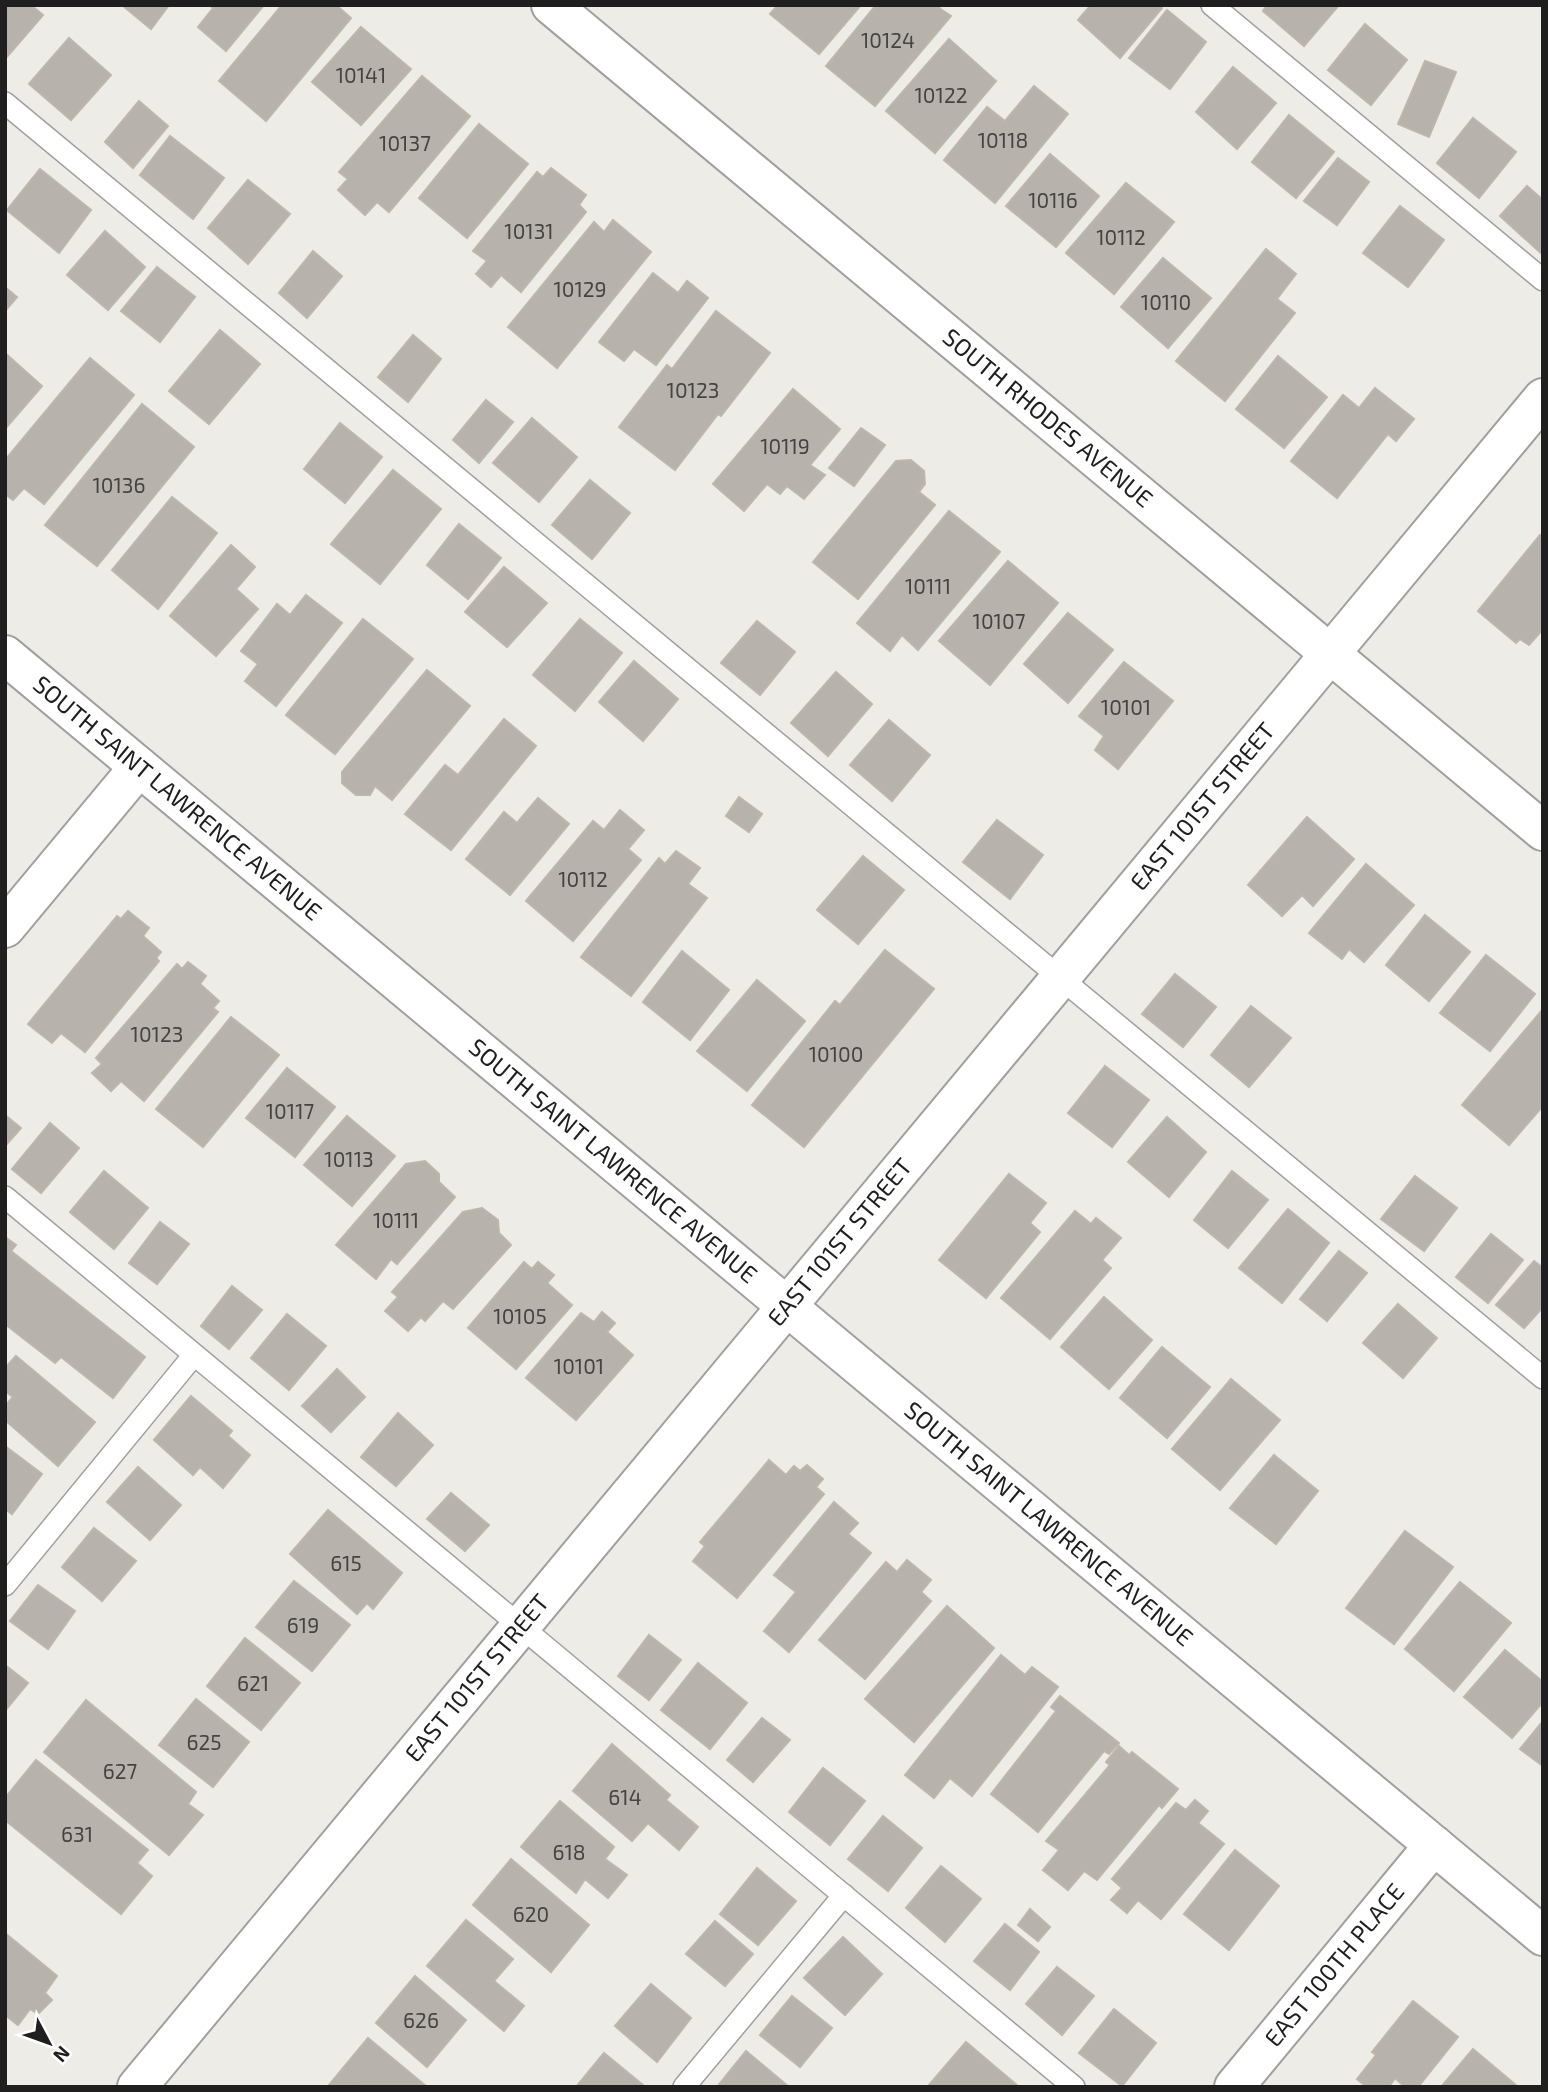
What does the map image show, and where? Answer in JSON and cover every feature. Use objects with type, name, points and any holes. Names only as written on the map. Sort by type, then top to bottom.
[{"type":"street","name":"SOUTH RHODES AVENUE","points":[[551,5],[1543,831]]},
{"type":"street","name":"EAST 101ST STREET","points":[[137,2087],[1543,398]]},
{"type":"street","name":"SOUTH SAINT LAWRENCE AVENUE","points":[[5,655],[1543,1937]]},
{"type":"street","points":[[5,928],[139,767]]},
{"type":"street","name":"EAST 100TH PLACE","points":[[1234,2087],[1434,1845]]},
{"type":"lane","points":[[1212,5],[1543,280]]},
{"type":"lane","points":[[5,103],[1543,1378]]},
{"type":"lane","points":[[5,1197],[1074,2087]]},
{"type":"lane","points":[[5,1585],[194,1355]]},
{"type":"lane","points":[[684,2087],[844,1895]]},
{"type":"building","points":[[5,5],[31,5],[43,15],[5,59]]},
{"type":"building","points":[[122,5],[169,5],[151,29]]},
{"type":"building","points":[[210,5],[264,5],[226,51],[198,27],[213,8]]},
{"type":"building","points":[[282,5],[336,5],[351,18],[266,121],[219,81]]},
{"type":"building","points":[[778,5],[861,5],[819,54],[770,14]]},
{"type":"building","points":[[876,5],[941,5],[939,8],[951,16],[875,106],[826,66]]},
{"type":"building","points":[[1091,5],[1159,5],[1162,8],[1120,58],[1078,20]]},
{"type":"building","points":[[1267,5],[1339,5],[1304,46],[1263,11]]},
{"type":"building","points":[[1167,10],[1206,42],[1170,89],[1129,58]]},
{"type":"building","points":[[1365,24],[1407,60],[1371,105],[1328,70]]},
{"type":"building","points":[[361,27],[411,69],[361,125],[312,82]]},
{"type":"building","points":[[69,38],[111,75],[71,120],[29,84]]},
{"type":"building","points":[[949,39],[996,81],[935,153],[886,111]]},
{"type":"building","points":[[1425,61],[1456,72],[1429,137],[1398,124]]},
{"type":"building","points":[[1233,67],[1276,103],[1237,149],[1196,112]]},
{"type":"building","points":[[422,76],[470,116],[389,212],[377,202],[365,215],[338,190],[348,179],[339,172]]},
{"type":"building","points":[[1034,86],[1068,114],[995,203],[944,160],[987,107],[1005,121]]},
{"type":"building","points":[[139,101],[168,126],[133,168],[105,142]]},
{"type":"building","points":[[1289,115],[1334,152],[1296,198],[1252,162]]},
{"type":"building","points":[[1473,118],[1516,152],[1479,198],[1437,163]]},
{"type":"building","points":[[479,124],[528,164],[467,238],[419,198]]},
{"type":"building","points":[[170,136],[224,178],[193,219],[140,175]]},
{"type":"building","points":[[1050,154],[1099,196],[1056,247],[1006,206]]},
{"type":"building","points":[[1338,158],[1369,182],[1337,225],[1304,201]]},
{"type":"building","points":[[551,168],[586,195],[579,205],[586,212],[521,292],[501,275],[491,287],[476,274],[487,261],[473,251],[537,172],[543,177]]},
{"type":"building","points":[[40,169],[91,210],[59,253],[7,210]]},
{"type":"building","points":[[248,180],[290,214],[248,264],[208,228]]},
{"type":"building","points":[[1126,183],[1174,222],[1114,294],[1066,253]]},
{"type":"building","points":[[1527,186],[1543,200],[1543,255],[1500,216]]},
{"type":"building","points":[[1400,206],[1444,240],[1408,287],[1363,253]]},
{"type":"building","points":[[613,220],[651,252],[557,368],[508,327],[594,222],[604,232]]},
{"type":"building","points":[[105,231],[145,267],[108,310],[67,275]]},
{"type":"building","points":[[1266,249],[1296,274],[1277,299],[1295,313],[1225,401],[1176,361]]},
{"type":"building","points":[[313,251],[342,276],[307,318],[279,293]]},
{"type":"building","points":[[1163,258],[1211,298],[1168,348],[1121,307]]},
{"type":"building","points":[[157,267],[195,297],[160,342],[121,311]]},
{"type":"building","points":[[653,273],[678,293],[687,281],[708,298],[656,365],[634,349],[624,361],[599,342]]},
{"type":"building","points":[[5,287],[17,297],[5,311]]},
{"type":"building","points":[[716,311],[770,353],[675,470],[619,427],[667,365],[672,369]]},
{"type":"building","points":[[220,330],[260,364],[209,424],[169,391]]},
{"type":"building","points":[[413,335],[441,359],[408,402],[378,377]]},
{"type":"building","points":[[5,353],[42,386],[5,429]]},
{"type":"building","points":[[1278,356],[1327,397],[1284,448],[1236,409]]},
{"type":"building","points":[[90,358],[134,395],[44,504],[24,488],[13,500],[5,494],[5,460]]},
{"type":"building","points":[[1375,388],[1414,419],[1396,441],[1388,434],[1337,498],[1291,461],[1343,395],[1359,408]]},
{"type":"building","points":[[793,389],[840,429],[810,465],[825,475],[804,499],[787,486],[780,494],[767,484],[744,511],[713,484]]},
{"type":"building","points":[[486,400],[513,422],[479,463],[453,440]]},
{"type":"building","points":[[142,404],[194,447],[97,566],[45,525]]},
{"type":"building","points":[[532,418],[577,457],[539,502],[493,463]]},
{"type":"building","points":[[340,423],[382,457],[345,503],[304,469]]},
{"type":"building","points":[[861,428],[885,445],[854,486],[829,468]]},
{"type":"building","points":[[911,460],[924,471],[925,484],[919,492],[935,505],[858,599],[813,562],[896,461]]},
{"type":"building","points":[[393,470],[441,509],[380,584],[331,544]]},
{"type":"building","points":[[590,480],[630,513],[592,559],[552,525]]},
{"type":"building","points":[[172,497],[217,533],[158,609],[112,570]]},
{"type":"building","points":[[949,511],[1000,552],[918,650],[902,635],[890,651],[857,623]]},
{"type":"building","points":[[459,524],[501,558],[468,599],[427,565]]},
{"type":"building","points":[[1540,535],[1543,538],[1543,629],[1529,645],[1520,639],[1516,643],[1478,611]]},
{"type":"building","points":[[231,545],[255,567],[236,589],[258,609],[216,656],[170,616]]},
{"type":"building","points":[[1008,561],[1058,603],[990,685],[939,641]]},
{"type":"building","points":[[504,567],[547,603],[507,647],[465,612]]},
{"type":"building","points":[[306,595],[342,623],[276,706],[245,681],[258,664],[241,651],[277,604],[290,615]]},
{"type":"building","points":[[1068,613],[1113,650],[1068,703],[1024,664]]},
{"type":"building","points":[[363,619],[413,659],[335,754],[286,715]]},
{"type":"building","points":[[580,619],[622,653],[575,711],[533,675]]},
{"type":"building","points":[[757,621],[795,652],[760,695],[721,663]]},
{"type":"building","points":[[634,661],[678,699],[643,741],[599,702]]},
{"type":"building","points":[[1124,662],[1173,701],[1118,769],[1095,750],[1104,736],[1079,716]]},
{"type":"building","points":[[427,670],[470,706],[392,800],[375,786],[370,795],[356,795],[342,783],[342,772]]},
{"type":"building","points":[[836,672],[872,704],[828,756],[791,723]]},
{"type":"building","points":[[504,719],[536,746],[451,850],[405,814],[445,765],[458,775]]},
{"type":"building","points":[[889,720],[930,755],[892,801],[850,765]]},
{"type":"building","points":[[739,797],[762,814],[749,832],[726,816]]},
{"type":"building","points":[[538,798],[569,824],[510,895],[466,859],[504,812],[517,823]]},
{"type":"building","points":[[620,810],[644,830],[628,849],[641,860],[573,941],[526,901],[593,821],[604,830]]},
{"type":"building","points":[[1307,817],[1354,859],[1313,906],[1302,895],[1282,916],[1248,885]]},
{"type":"building","points":[[997,820],[1043,855],[1010,899],[963,862]]},
{"type":"building","points":[[676,851],[700,868],[688,884],[707,898],[631,996],[581,957],[659,858],[665,864]]},
{"type":"building","points":[[863,856],[904,890],[858,944],[817,910]]},
{"type":"building","points":[[1366,864],[1414,905],[1364,962],[1349,949],[1342,959],[1309,933]]},
{"type":"building","points":[[128,911],[149,928],[143,936],[161,952],[156,958],[159,961],[85,1052],[61,1033],[52,1043],[28,1024],[117,916],[121,919]]},
{"type":"building","points":[[1425,915],[1470,952],[1429,1001],[1386,965]]},
{"type":"building","points":[[885,950],[934,989],[804,1147],[752,1105],[835,1001],[840,1005]]},
{"type":"building","points":[[682,951],[729,990],[690,1040],[643,1002]]},
{"type":"building","points":[[1486,955],[1535,994],[1490,1051],[1440,1013]]},
{"type":"building","points":[[188,962],[206,976],[200,984],[219,1001],[213,1008],[218,1012],[144,1101],[121,1081],[111,1091],[92,1073],[102,1064],[96,1058],[177,964],[182,969]]},
{"type":"building","points":[[1175,974],[1216,1007],[1183,1047],[1142,1014]]},
{"type":"building","points":[[757,980],[805,1021],[747,1091],[697,1051]]},
{"type":"building","points":[[1251,1006],[1291,1038],[1249,1087],[1211,1055]]},
{"type":"building","points":[[1543,1009],[1543,1106],[1509,1145],[1462,1105]]},
{"type":"building","points":[[231,1017],[279,1055],[203,1147],[156,1109]]},
{"type":"building","points":[[1105,1066],[1149,1100],[1112,1147],[1068,1113]]},
{"type":"building","points":[[287,1068],[335,1107],[295,1157],[246,1118]]},
{"type":"building","points":[[5,1115],[21,1128],[5,1146]]},
{"type":"building","points":[[347,1116],[395,1156],[352,1206],[304,1165]]},
{"type":"building","points":[[1167,1117],[1206,1152],[1169,1197],[1128,1162]]},
{"type":"building","points":[[50,1123],[79,1148],[41,1193],[12,1169]]},
{"type":"building","points":[[425,1161],[439,1174],[439,1182],[455,1197],[397,1264],[391,1259],[376,1279],[336,1245],[406,1164]]},
{"type":"building","points":[[104,1171],[148,1208],[114,1249],[70,1212]]},
{"type":"building","points":[[1232,1171],[1268,1200],[1228,1248],[1194,1220]]},
{"type":"building","points":[[1009,1174],[1046,1203],[1030,1223],[1040,1232],[986,1298],[939,1260]]},
{"type":"building","points":[[1415,1176],[1457,1208],[1424,1251],[1381,1219]]},
{"type":"building","points":[[482,1208],[498,1220],[499,1233],[511,1245],[453,1309],[443,1301],[425,1321],[421,1317],[408,1331],[385,1311],[398,1297],[392,1292],[463,1212]]},
{"type":"building","points":[[1288,1209],[1329,1243],[1282,1303],[1239,1268]]},
{"type":"building","points":[[1075,1211],[1091,1224],[1096,1218],[1121,1238],[1102,1260],[1111,1268],[1050,1339],[1001,1298]]},
{"type":"building","points":[[160,1222],[189,1244],[157,1284],[129,1263]]},
{"type":"building","points":[[1491,1234],[1523,1260],[1488,1303],[1456,1277]]},
{"type":"building","points":[[5,1237],[16,1245],[11,1251],[145,1357],[113,1398],[61,1357],[55,1363],[5,1324]]},
{"type":"building","points":[[1339,1251],[1367,1273],[1327,1321],[1300,1299]]},
{"type":"building","points":[[1534,1261],[1543,1268],[1543,1307],[1524,1328],[1496,1305]]},
{"type":"building","points":[[524,1262],[532,1269],[538,1262],[554,1275],[547,1283],[572,1305],[516,1369],[468,1328]]},
{"type":"building","points":[[232,1286],[262,1310],[229,1349],[201,1326]]},
{"type":"building","points":[[1104,1297],[1152,1340],[1109,1389],[1061,1347]]},
{"type":"building","points":[[1398,1304],[1437,1338],[1403,1378],[1363,1343]]},
{"type":"building","points":[[602,1312],[615,1323],[607,1332],[633,1355],[576,1420],[526,1378],[581,1313],[594,1322]]},
{"type":"building","points":[[287,1314],[326,1346],[289,1390],[251,1358]]},
{"type":"building","points":[[1162,1347],[1210,1387],[1167,1438],[1120,1398]]},
{"type":"building","points":[[16,1356],[95,1422],[58,1466],[5,1420],[5,1406],[13,1397],[5,1391],[5,1368]]},
{"type":"building","points":[[337,1369],[365,1397],[331,1432],[302,1406]]},
{"type":"building","points":[[1231,1379],[1280,1420],[1220,1490],[1172,1449]]},
{"type":"building","points":[[191,1396],[232,1431],[228,1436],[250,1455],[223,1488],[200,1467],[193,1475],[154,1440]]},
{"type":"building","points":[[398,1413],[433,1445],[396,1486],[361,1457]]},
{"type":"building","points":[[5,1446],[42,1474],[12,1514],[5,1509]]},
{"type":"building","points":[[1274,1455],[1318,1491],[1276,1544],[1230,1508]]},
{"type":"building","points":[[769,1460],[786,1475],[794,1466],[800,1471],[807,1465],[823,1479],[816,1487],[824,1494],[737,1598],[693,1561],[705,1546],[700,1542]]},
{"type":"building","points":[[138,1467],[181,1505],[150,1540],[107,1502]]},
{"type":"building","points":[[451,1493],[489,1525],[465,1551],[427,1519]]},
{"type":"building","points":[[834,1502],[858,1523],[848,1534],[871,1553],[789,1652],[764,1631],[796,1592],[774,1575]]},
{"type":"building","points":[[328,1510],[402,1573],[373,1609],[367,1603],[357,1614],[290,1554]]},
{"type":"building","points":[[94,1528],[136,1561],[102,1601],[62,1567]]},
{"type":"building","points":[[1405,1531],[1453,1567],[1394,1644],[1346,1608]]},
{"type":"building","points":[[907,1560],[931,1580],[921,1592],[931,1601],[865,1679],[819,1640],[886,1562],[897,1572]]},
{"type":"building","points":[[294,1581],[350,1625],[312,1671],[256,1627]]},
{"type":"building","points":[[1460,1582],[1511,1623],[1454,1691],[1405,1649]]},
{"type":"building","points":[[38,1585],[75,1611],[48,1649],[10,1621]]},
{"type":"building","points":[[947,1606],[994,1648],[914,1742],[865,1699]]},
{"type":"building","points":[[649,1635],[681,1660],[649,1700],[618,1676]]},
{"type":"building","points":[[245,1638],[300,1683],[261,1730],[207,1686]]},
{"type":"building","points":[[1505,1650],[1543,1682],[1543,1702],[1512,1738],[1464,1697]]},
{"type":"building","points":[[1001,1655],[1025,1675],[1032,1667],[1058,1687],[972,1796],[950,1778],[934,1798],[905,1775]]},
{"type":"building","points":[[698,1663],[747,1703],[710,1749],[661,1710]]},
{"type":"building","points":[[5,1665],[28,1683],[5,1711]]},
{"type":"building","points":[[1060,1696],[1119,1743],[1109,1754],[1104,1751],[1038,1832],[991,1794],[1056,1711],[1051,1707]]},
{"type":"building","points":[[196,1699],[249,1742],[213,1787],[159,1745]]},
{"type":"building","points":[[86,1700],[196,1792],[188,1804],[203,1815],[169,1855],[44,1752]]},
{"type":"building","points":[[762,1718],[790,1740],[753,1782],[727,1760]]},
{"type":"building","points":[[1543,1721],[1543,1766],[1520,1749]]},
{"type":"building","points":[[612,1744],[670,1795],[666,1800],[698,1827],[679,1850],[648,1823],[632,1841],[573,1791]]},
{"type":"building","points":[[1119,1746],[1129,1755],[1132,1752],[1178,1789],[1162,1808],[1159,1805],[1097,1880],[1084,1871],[1068,1890],[1043,1870],[1059,1850],[1046,1841],[1110,1765],[1106,1762]]},
{"type":"building","points":[[36,1760],[148,1850],[137,1863],[152,1876],[121,1914],[5,1820],[5,1798]]},
{"type":"building","points":[[823,1768],[865,1801],[830,1845],[789,1812]]},
{"type":"building","points":[[1195,1800],[1208,1811],[1198,1823],[1224,1844],[1161,1919],[1138,1900],[1127,1913],[1111,1900],[1122,1888],[1112,1879],[1176,1803],[1186,1810]]},
{"type":"building","points":[[560,1801],[614,1847],[605,1859],[627,1875],[608,1898],[585,1879],[576,1893],[521,1847]]},
{"type":"building","points":[[883,1816],[922,1848],[888,1891],[848,1859]]},
{"type":"building","points":[[1235,1850],[1279,1886],[1229,1950],[1184,1914]]},
{"type":"building","points":[[511,1859],[589,1925],[551,1972],[473,1905]]},
{"type":"building","points":[[941,1866],[981,1899],[945,1942],[906,1908]]},
{"type":"building","points":[[757,1868],[796,1901],[758,1945],[720,1914]]},
{"type":"building","points":[[1030,1909],[1050,1927],[1038,1941],[1018,1925]]},
{"type":"building","points":[[466,1920],[513,1959],[494,1981],[524,2006],[504,2031],[427,1966]]},
{"type":"building","points":[[715,1921],[753,1954],[725,1986],[686,1954]]},
{"type":"building","points":[[1005,1924],[1039,1952],[1010,1990],[974,1961]]},
{"type":"building","points":[[5,1933],[57,1976],[45,1993],[52,2000],[38,2014],[30,2009],[18,2025],[5,2015]]},
{"type":"building","points":[[843,1937],[882,1974],[845,2015],[804,1978]]},
{"type":"building","points":[[1057,1967],[1094,1996],[1062,2035],[1026,2004]]},
{"type":"building","points":[[415,1976],[466,2020],[427,2067],[376,2023]]},
{"type":"building","points":[[651,1984],[691,2018],[657,2062],[615,2026]]},
{"type":"building","points":[[792,1996],[832,2028],[800,2067],[760,2035]]},
{"type":"building","points":[[1413,2001],[1458,2037],[1418,2087],[1405,2087],[1395,2078],[1389,2087],[1367,2087],[1357,2079],[1376,2055],[1372,2052]]},
{"type":"building","points":[[1114,2009],[1156,2043],[1122,2086],[1079,2053]]},
{"type":"building","points":[[368,2038],[427,2087],[329,2085]]},
{"type":"building","points":[[966,2042],[1019,2087],[931,2087],[929,2085]]},
{"type":"building","points":[[1473,2049],[1517,2086],[1441,2087]]},
{"type":"building","points":[[746,2051],[789,2087],[717,2087]]},
{"type":"building","points":[[604,2053],[643,2085],[642,2087],[576,2087]]}]
